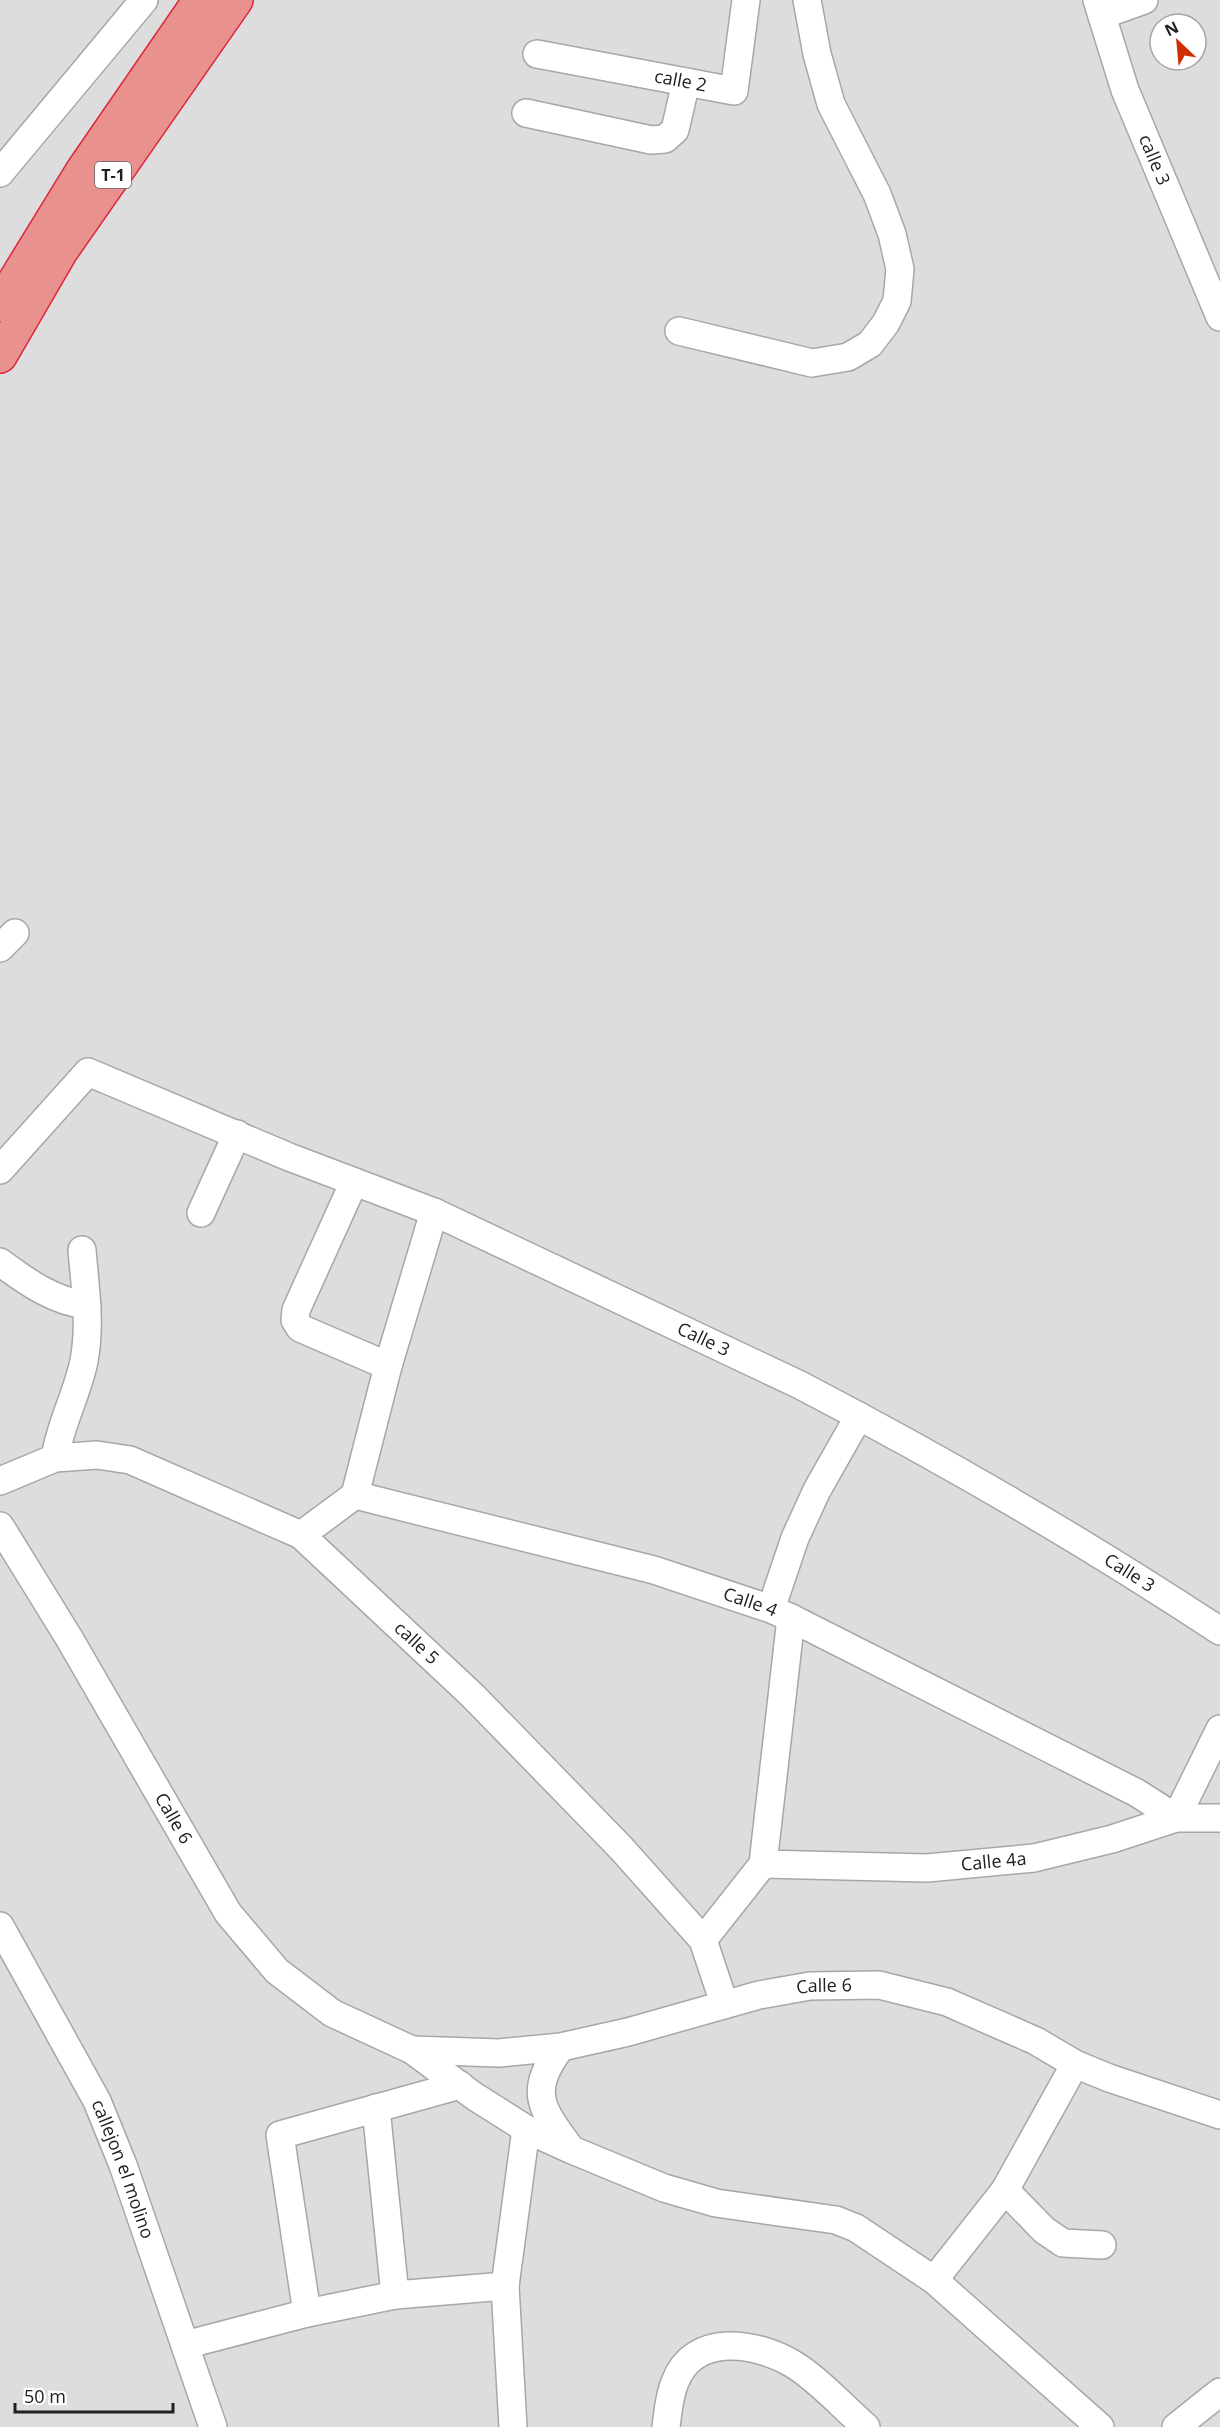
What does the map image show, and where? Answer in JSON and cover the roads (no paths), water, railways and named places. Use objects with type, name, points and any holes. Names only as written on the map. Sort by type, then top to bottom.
[{"type":"highway","name":"T-1","points":[[0,305],[83,170],[200,0]]},
{"type":"highway","name":"T-1","points":[[0,356],[61,251],[236,0]]},
{"type":"street","points":[[0,173],[144,0]]},
{"type":"street","name":"calle 2","points":[[537,54],[734,91],[746,0]]},
{"type":"street","points":[[679,331],[812,363],[848,357],[870,344],[886,323],[897,301],[900,269],[891,234],[878,194],[831,104],[807,0]]},
{"type":"street","points":[[1099,8],[1144,0]]},
{"type":"street","name":"calle 3","points":[[1099,8],[1125,90],[1220,317]]},
{"type":"street","points":[[526,113],[651,140],[665,139],[675,130],[686,82]]},
{"type":"street","name":"Calle 3","points":[[0,1170],[88,1072],[354,1182],[434,1212],[801,1385],[1132,1573],[1220,1631]]},
{"type":"street","points":[[201,1213],[237,1134]]},
{"type":"street","points":[[354,1182],[296,1310],[295,1320],[300,1328],[388,1366]]},
{"type":"street","points":[[302,1535],[355,1495],[388,1366],[434,1212]]},
{"type":"street","points":[[55,1458],[58,1436],[84,1363],[88,1333],[82,1250]]},
{"type":"street","points":[[0,1262],[41,1289],[64,1300],[87,1305]]},
{"type":"street","points":[[703,1940],[763,1864],[781,1613],[795,1538],[817,1490],[859,1416]]},
{"type":"street","name":"calle 5","points":[[0,1481],[55,1458],[97,1455],[130,1460],[302,1535],[473,1696],[621,1848],[703,1940],[724,2003]]},
{"type":"street","name":"Calle 4","points":[[355,1495],[654,1570],[781,1613],[1137,1792],[1176,1818]]},
{"type":"street","name":"Calle 6","points":[[0,1526],[69,1638],[228,1913],[277,1971],[332,2013],[412,2050],[526,2129],[572,2150],[664,2188],[716,2203],[836,2220],[870,2236],[934,2280],[1100,2427]]},
{"type":"street","points":[[1176,1818],[1220,1729]]},
{"type":"street","name":"Calle 4a","points":[[763,1864],[927,1868],[1034,1858],[1112,1839],[1176,1818],[1220,1818]]},
{"type":"street","name":"callejon el molino","points":[[0,1926],[98,2101],[123,2165],[213,2427]]},
{"type":"street","name":"Calle 6","points":[[412,2050],[500,2053],[561,2047],[628,2032],[724,2003],[810,1986],[879,1985],[947,2002],[1036,2041],[1075,2064],[1220,2115]]},
{"type":"street","points":[[561,2047],[543,2075],[541,2092],[545,2111],[572,2150]]},
{"type":"street","points":[[934,2280],[1005,2190],[1075,2064]]},
{"type":"street","points":[[307,2313],[278,2138],[283,2132],[460,2085]]},
{"type":"street","points":[[376,2108],[395,2295]]},
{"type":"street","points":[[513,2427],[505,2286],[526,2129]]},
{"type":"street","points":[[1005,2190],[1044,2230],[1063,2243],[1102,2245]]},
{"type":"street","points":[[185,2345],[307,2313],[395,2295],[505,2286]]},
{"type":"street","points":[[666,2427],[675,2381],[686,2364],[699,2351],[722,2345],[755,2350],[794,2365],[866,2427]]},
{"type":"street","points":[[1176,2427],[1220,2392]]}]
